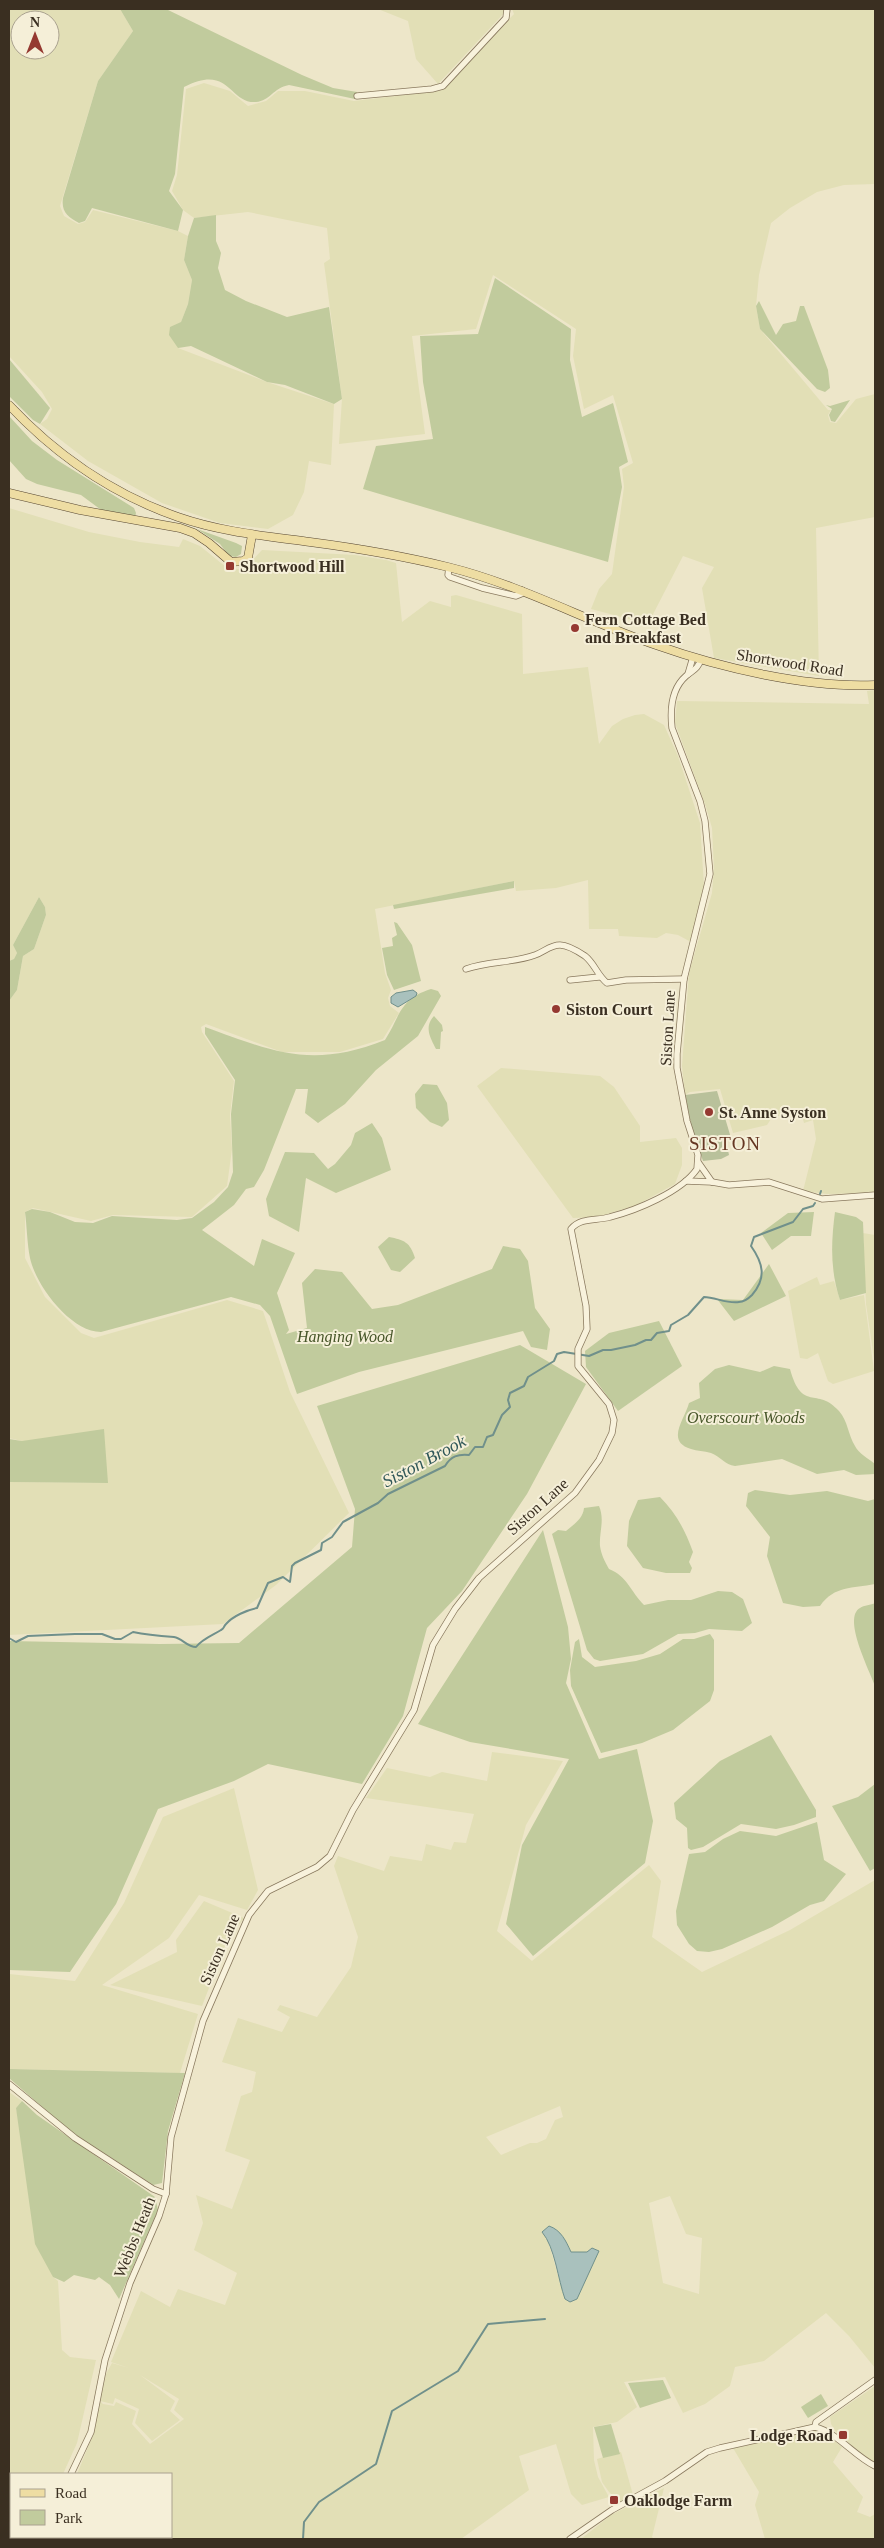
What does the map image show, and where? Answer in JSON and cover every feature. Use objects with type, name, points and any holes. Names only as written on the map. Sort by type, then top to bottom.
[{"type":"main road","points":[[9,405],[54,448],[115,489],[178,517],[252,535],[381,553],[449,567],[522,590],[656,645],[697,658]]},
{"type":"main road","points":[[9,493],[80,510],[180,528],[202,538],[231,562],[243,561],[248,558],[252,535]]},
{"type":"main road","name":"Shortwood Road","points":[[697,658],[824,684],[875,685]]},
{"type":"street","points":[[357,96],[432,90],[443,86],[502,24],[508,13],[507,9]]},
{"type":"street","name":"Siston Lane","points":[[697,658],[699,666],[688,674],[674,696],[671,716],[672,728],[700,801],[706,827],[710,874],[684,979],[677,1068],[698,1162]]},
{"type":"street","points":[[466,969],[491,962],[536,955],[550,946],[559,945],[586,957],[596,968],[599,977],[607,983],[626,980],[684,979]]},
{"type":"street","points":[[570,980],[599,977]]},
{"type":"street","points":[[686,1182],[697,1169],[698,1162]]},
{"type":"street","points":[[698,1162],[712,1182]]},
{"type":"street","points":[[686,1182],[712,1182],[729,1185],[769,1182],[822,1199],[875,1195]]},
{"type":"street","name":"Siston Lane","points":[[166,2194],[171,2137],[192,2058],[217,1986],[249,1915],[268,1891],[317,1867],[330,1856],[353,1810],[414,1710],[432,1644],[455,1609],[479,1578],[575,1493],[608,1445],[614,1426],[612,1413],[595,1385],[581,1371],[578,1356],[587,1329],[586,1306],[570,1229],[576,1223],[586,1220],[607,1218],[630,1211],[686,1182]]},
{"type":"street","name":"Webbs Heath","points":[[9,2084],[75,2138],[153,2189],[166,2194],[159,2216],[130,2283],[111,2340],[91,2432],[71,2473]]},
{"type":"street","points":[[815,2428],[816,2422],[875,2380]]},
{"type":"street","points":[[570,2539],[607,2512],[665,2481],[707,2452],[815,2428],[830,2433],[864,2460],[875,2466]]},
{"type":"shaded area","points":[[9,9],[120,9],[133,31],[98,81],[60,206],[64,216],[78,224],[85,222],[93,210],[178,231],[188,236],[184,260],[192,280],[188,304],[181,322],[178,348],[267,382],[334,404],[331,465],[309,461],[304,492],[293,515],[268,529],[220,523],[162,503],[88,461],[40,424],[47,419],[52,409],[42,392],[9,356]]},
{"type":"shaded area","points":[[378,9],[505,9],[505,12],[438,84],[416,59],[408,21]]},
{"type":"shaded area","points":[[512,9],[875,9],[875,184],[844,185],[817,192],[790,208],[771,223],[759,275],[756,306],[760,329],[828,410],[831,410],[828,415],[830,422],[836,423],[856,399],[875,394],[875,517],[816,528],[819,676],[714,658],[702,588],[714,567],[683,556],[648,624],[591,609],[599,589],[612,574],[624,487],[622,469],[633,463],[613,395],[584,409],[573,356],[576,329],[493,275],[476,329],[412,336],[425,434],[339,444],[342,399],[324,263],[330,259],[327,228],[248,212],[194,218],[183,210],[172,191],[177,175],[186,89],[204,83],[230,91],[248,106],[266,101],[278,91],[305,91],[354,101],[442,90],[514,14]]},
{"type":"shaded area","points":[[9,508],[89,532],[140,542],[179,547],[183,539],[200,546],[226,567],[234,570],[246,567],[262,550],[355,555],[386,560],[396,563],[402,622],[430,601],[451,607],[451,596],[456,595],[522,614],[523,674],[588,667],[599,744],[612,726],[623,719],[635,715],[644,714],[664,725],[678,756],[700,823],[704,886],[691,942],[678,935],[666,933],[657,938],[619,936],[618,929],[589,929],[588,880],[556,888],[516,891],[514,881],[375,909],[385,973],[391,990],[388,998],[390,1006],[399,1013],[383,1039],[340,1052],[282,1052],[206,1024],[201,1027],[202,1032],[234,1081],[230,1115],[232,1149],[227,1186],[192,1217],[113,1215],[91,1221],[33,1208],[25,1212],[25,1258],[45,1297],[81,1333],[94,1338],[227,1300],[263,1311],[290,1392],[349,1513],[276,1585],[223,1624],[9,1635],[9,1482],[108,1483],[22,1441],[9,1438],[9,1001],[17,990],[23,956],[34,949],[46,915],[45,907],[39,897],[13,945],[17,953],[14,959],[9,961]]},
{"type":"shaded area","points":[[875,690],[875,1193],[827,1194],[803,1191],[816,1139],[813,1120],[804,1123],[800,1108],[771,1119],[767,1125],[733,1133],[720,1089],[690,1092],[685,1095],[682,1066],[689,973],[712,893],[714,868],[712,828],[675,723],[677,701],[869,704],[867,691]]},
{"type":"shaded area","points":[[501,1068],[600,1076],[614,1087],[640,1126],[640,1142],[676,1138],[682,1148],[682,1165],[675,1184],[637,1205],[598,1217],[573,1218],[477,1086]]},
{"type":"shaded area","points":[[863,1233],[875,1235],[875,1366],[866,1304]]},
{"type":"shaded area","points":[[817,1277],[820,1285],[834,1281],[840,1300],[864,1295],[874,1371],[833,1384],[828,1381],[818,1353],[807,1359],[800,1358],[788,1291]]},
{"type":"shaded area","points":[[492,1752],[563,1761],[526,1825],[497,1931],[532,1961],[649,1865],[661,1881],[652,1937],[702,1972],[790,1930],[875,1880],[875,2368],[849,2336],[826,2313],[764,2361],[735,2367],[730,2386],[705,2404],[683,2413],[665,2377],[624,2382],[637,2407],[617,2422],[593,2427],[594,2460],[598,2477],[609,2497],[582,2505],[571,2494],[556,2444],[519,2456],[529,2490],[461,2539],[50,2539],[172,2538],[172,2473],[77,2473],[93,2435],[100,2401],[106,2374],[112,2363],[129,2368],[111,2362],[141,2291],[170,2307],[178,2289],[225,2305],[237,2273],[194,2250],[203,2223],[196,2195],[232,2209],[250,2160],[225,2151],[241,2096],[252,2092],[256,2072],[222,2062],[238,2018],[282,2032],[290,2017],[277,2010],[280,2005],[317,2017],[351,1967],[358,1937],[334,1866],[338,1856],[384,1871],[390,1856],[422,1861],[426,1844],[451,1850],[454,1842],[466,1843],[474,1814],[366,1798],[387,1768],[430,1777],[442,1772],[487,1781]],"holes":[[[560,2106],[563,2117],[555,2120],[546,2139],[537,2143],[530,2143],[501,2155],[486,2137]],[[670,2196],[686,2234],[702,2238],[699,2294],[663,2283],[649,2203]],[[547,2238],[568,2245],[571,2252],[587,2252],[592,2248],[565,2299]],[[140,2375],[179,2399],[174,2410],[184,2419],[150,2444],[132,2424],[136,2411],[116,2402],[114,2406],[103,2404],[100,2401],[113,2404],[115,2398],[139,2409],[135,2423],[152,2441],[180,2420],[170,2411],[175,2401]]]},
{"type":"shaded area","points":[[234,1788],[258,1890],[247,1910],[199,1895],[169,1938],[102,1985],[198,2014],[180,2073],[9,2069],[9,1974],[75,1981],[124,1903],[163,1817]]},
{"type":"shaded area","points":[[204,1901],[244,1918],[227,1941],[202,2006],[110,1985],[177,1952],[176,1940]]},
{"type":"shaded area","points":[[9,2092],[22,2101],[16,2108],[53,2277],[58,2281],[62,2350],[70,2357],[96,2360],[77,2443],[63,2473],[10,2473],[10,2538],[34,2538],[9,2539]]},
{"type":"shaded area","points":[[875,2386],[875,2462],[857,2452],[838,2435],[831,2424],[830,2417]]},
{"type":"shaded area","points":[[814,2431],[825,2433],[842,2447],[833,2462],[863,2497],[857,2512],[870,2517],[875,2514],[875,2539],[765,2539],[755,2505],[759,2492],[733,2448]]},
{"type":"shaded area","points":[[621,2452],[633,2495],[620,2502],[602,2482],[597,2459]]},
{"type":"shaded area","points":[[664,2488],[652,2537],[654,2539],[581,2539],[611,2515]]},
{"type":"green space","points":[[120,9],[166,9],[302,75],[333,88],[357,92],[355,99],[289,85],[256,102],[247,101],[227,86],[211,80],[199,81],[184,87],[175,174],[169,191],[183,210],[178,231],[92,208],[85,221],[79,223],[66,214],[63,207],[63,198],[98,81],[133,31]]},
{"type":"green space","points":[[216,215],[216,241],[221,253],[218,268],[225,290],[246,301],[287,317],[329,307],[342,399],[334,404],[285,385],[267,382],[191,346],[178,348],[169,335],[170,327],[181,322],[188,304],[192,280],[184,260],[188,236],[194,218]]},
{"type":"green space","points":[[495,278],[571,329],[570,360],[582,417],[613,403],[628,462],[619,467],[622,487],[608,562],[363,489],[376,446],[433,439],[423,382],[420,336],[478,334]]},
{"type":"green space","points":[[759,301],[776,335],[783,324],[796,321],[800,306],[804,306],[828,370],[830,388],[825,392],[817,389],[760,329],[756,306]]},
{"type":"green space","points":[[9,359],[50,408],[40,424],[33,420],[9,396]]},
{"type":"green space","points":[[850,400],[835,422],[831,421],[829,415],[832,409],[826,405],[830,406]]},
{"type":"green space","points":[[9,416],[32,441],[57,460],[134,508],[135,517],[104,512],[81,495],[37,484],[26,479],[9,460]]},
{"type":"green space","points":[[197,529],[242,546],[241,554],[236,557],[229,556],[220,544]]},
{"type":"green space","points":[[514,881],[514,888],[394,909],[393,905]]},
{"type":"green space","points":[[39,897],[45,907],[46,915],[34,949],[23,956],[17,990],[9,1001],[9,961],[14,959],[17,953],[13,945]]},
{"type":"green space","points":[[394,922],[397,923],[412,945],[421,981],[394,990],[387,975],[382,948],[393,946],[392,938],[397,935]]},
{"type":"green space","name":"Hanging Wood","points":[[431,989],[438,991],[441,996],[418,1036],[376,1070],[345,1104],[318,1123],[305,1113],[308,1089],[296,1089],[264,1170],[254,1187],[246,1189],[234,1205],[202,1230],[254,1266],[262,1239],[295,1253],[277,1293],[289,1330],[286,1334],[307,1328],[302,1283],[315,1269],[342,1272],[372,1309],[398,1305],[492,1269],[503,1246],[520,1249],[528,1261],[535,1308],[550,1329],[547,1350],[531,1347],[523,1331],[359,1372],[297,1394],[270,1316],[260,1305],[231,1297],[101,1332],[90,1330],[78,1324],[67,1316],[47,1294],[39,1281],[30,1258],[25,1212],[32,1209],[50,1212],[75,1222],[93,1223],[112,1216],[177,1220],[192,1218],[214,1202],[228,1187],[233,1172],[231,1114],[235,1080],[205,1034],[205,1027],[273,1050],[294,1054],[336,1054],[359,1049],[385,1040],[407,1003],[420,993]]},
{"type":"green space","points":[[434,1016],[442,1025],[440,1049],[436,1049],[429,1032],[429,1024]]},
{"type":"green space","points":[[423,1084],[437,1085],[447,1103],[449,1120],[442,1127],[430,1122],[416,1108],[415,1094]]},
{"type":"green space","points":[[717,1091],[731,1138],[726,1141],[729,1155],[721,1159],[703,1161],[692,1129],[685,1095]]},
{"type":"green space","points":[[372,1123],[382,1138],[391,1170],[336,1193],[306,1178],[299,1232],[269,1216],[266,1199],[285,1152],[314,1153],[328,1169],[335,1164],[351,1145],[355,1133]]},
{"type":"green space","points":[[814,1212],[811,1236],[791,1236],[772,1250],[761,1233],[788,1213]]},
{"type":"green space","points":[[835,1212],[856,1217],[863,1222],[866,1293],[840,1300],[834,1278],[832,1256]]},
{"type":"green space","points":[[389,1237],[399,1239],[409,1245],[415,1258],[400,1272],[391,1270],[378,1247]]},
{"type":"green space","points":[[769,1264],[786,1296],[734,1321],[717,1299],[743,1300]]},
{"type":"green space","points":[[659,1321],[682,1366],[618,1411],[586,1367],[585,1351],[609,1333]]},
{"type":"green space","points":[[520,1345],[586,1384],[527,1494],[462,1591],[427,1628],[403,1716],[362,1784],[268,1764],[234,1781],[158,1809],[116,1904],[70,1972],[9,1970],[9,1641],[160,1644],[239,1643],[352,1547],[355,1509],[317,1406]]},
{"type":"green space","name":"Overscourt Woods","points":[[729,1365],[760,1372],[774,1366],[790,1369],[800,1391],[805,1395],[824,1400],[839,1411],[856,1449],[875,1464],[875,1474],[856,1475],[844,1470],[817,1474],[782,1459],[735,1466],[728,1464],[711,1453],[693,1450],[683,1445],[679,1441],[679,1429],[689,1403],[700,1398],[699,1383],[715,1369]]},
{"type":"green space","points":[[104,1429],[108,1483],[9,1482],[9,1439],[22,1441]]},
{"type":"green space","points":[[755,1490],[790,1495],[827,1491],[868,1501],[875,1499],[875,1584],[838,1591],[826,1599],[820,1606],[803,1607],[783,1603],[767,1556],[770,1537],[746,1506],[748,1493]]},
{"type":"green space","points":[[660,1497],[675,1516],[690,1544],[693,1552],[689,1562],[692,1568],[690,1573],[666,1573],[643,1568],[627,1546],[629,1521],[638,1500]]},
{"type":"green space","points":[[599,1506],[602,1521],[600,1546],[605,1561],[609,1569],[625,1580],[644,1605],[668,1600],[691,1600],[718,1591],[732,1592],[743,1599],[752,1623],[742,1631],[709,1629],[695,1633],[678,1634],[643,1654],[600,1661],[594,1659],[587,1650],[552,1534],[558,1530],[566,1531],[575,1524],[584,1508]]},
{"type":"green space","points":[[543,1530],[568,1627],[571,1659],[566,1683],[599,1759],[637,1749],[653,1821],[645,1863],[533,1956],[506,1924],[522,1845],[569,1759],[470,1742],[418,1724]]},
{"type":"green space","points":[[875,1603],[875,1686],[859,1645],[854,1622],[855,1614],[860,1608]]},
{"type":"green space","points":[[710,1634],[714,1640],[714,1690],[710,1701],[673,1730],[642,1743],[601,1753],[571,1686],[570,1670],[575,1642],[579,1639],[582,1657],[595,1667],[636,1661],[660,1654],[683,1639],[694,1639]]},
{"type":"green space","points":[[771,1735],[816,1810],[816,1817],[776,1829],[741,1824],[703,1847],[691,1850],[688,1848],[687,1828],[676,1819],[674,1803],[720,1761]]},
{"type":"green space","points":[[875,1784],[875,1868],[870,1871],[832,1806],[858,1797]]},
{"type":"green space","points":[[817,1822],[824,1860],[846,1874],[824,1901],[810,1905],[772,1927],[722,1949],[709,1952],[697,1951],[689,1944],[677,1925],[676,1911],[689,1854],[705,1852],[723,1839],[740,1831],[776,1836]]},
{"type":"green space","points":[[9,2069],[185,2073],[168,2131],[162,2183],[153,2185],[70,2131],[9,2078]]},
{"type":"green space","points":[[22,2101],[37,2115],[155,2197],[158,2210],[119,2299],[110,2285],[99,2277],[95,2280],[74,2275],[64,2282],[53,2277],[35,2244],[16,2108]]},
{"type":"green space","points":[[663,2380],[671,2398],[640,2408],[628,2383]]},
{"type":"green space","points":[[821,2394],[828,2406],[808,2418],[801,2407]]},
{"type":"green space","points":[[611,2424],[620,2454],[603,2458],[594,2427]]},
{"type":"water","points":[[413,990],[417,993],[416,996],[398,1007],[391,1003],[391,997],[396,993]]},
{"type":"water","points":[[549,2226],[560,2233],[571,2252],[587,2252],[592,2248],[599,2251],[577,2299],[570,2302],[565,2299],[550,2246],[542,2232]]},
{"type":"waterway","name":"Siston Brook","points":[[9,1638],[16,1642],[28,1636],[102,1634],[115,1639],[121,1639],[133,1632],[174,1637],[190,1646],[196,1647],[204,1639],[222,1629],[232,1618],[257,1608],[268,1583],[283,1577],[290,1582],[292,1566],[321,1550],[322,1543],[332,1537],[343,1522],[378,1503],[388,1494],[445,1466],[452,1458],[458,1455],[469,1455],[475,1447],[483,1447],[487,1437],[493,1435],[502,1415],[510,1407],[508,1400],[510,1393],[524,1386],[528,1377],[554,1361],[557,1354],[564,1352],[589,1356],[603,1350],[611,1350],[651,1340],[657,1333],[669,1331],[671,1325],[688,1315],[704,1297],[735,1302],[747,1299],[757,1289],[762,1270],[761,1264],[751,1246],[754,1237],[793,1222],[803,1209],[813,1206],[815,1203]]},
{"type":"waterway","points":[[303,2539],[304,2522],[319,2502],[376,2464],[392,2411],[458,2371],[488,2324],[545,2319]]},
{"type":"place","name":"Shortwood Hill","points":[[230,566]]},
{"type":"place","name":"Fern Cottage Bed and Breakfast","points":[[575,628]]},
{"type":"place","name":"Siston Court","points":[[556,1009]]},
{"type":"place","name":"St. Anne Syston","points":[[709,1112]]},
{"type":"place","name":"Lodge Road","points":[[843,2435]]},
{"type":"place","name":"Oaklodge Farm","points":[[614,2500]]},
{"type":"district","name":"SISTON","points":[[725,1143]]}]
